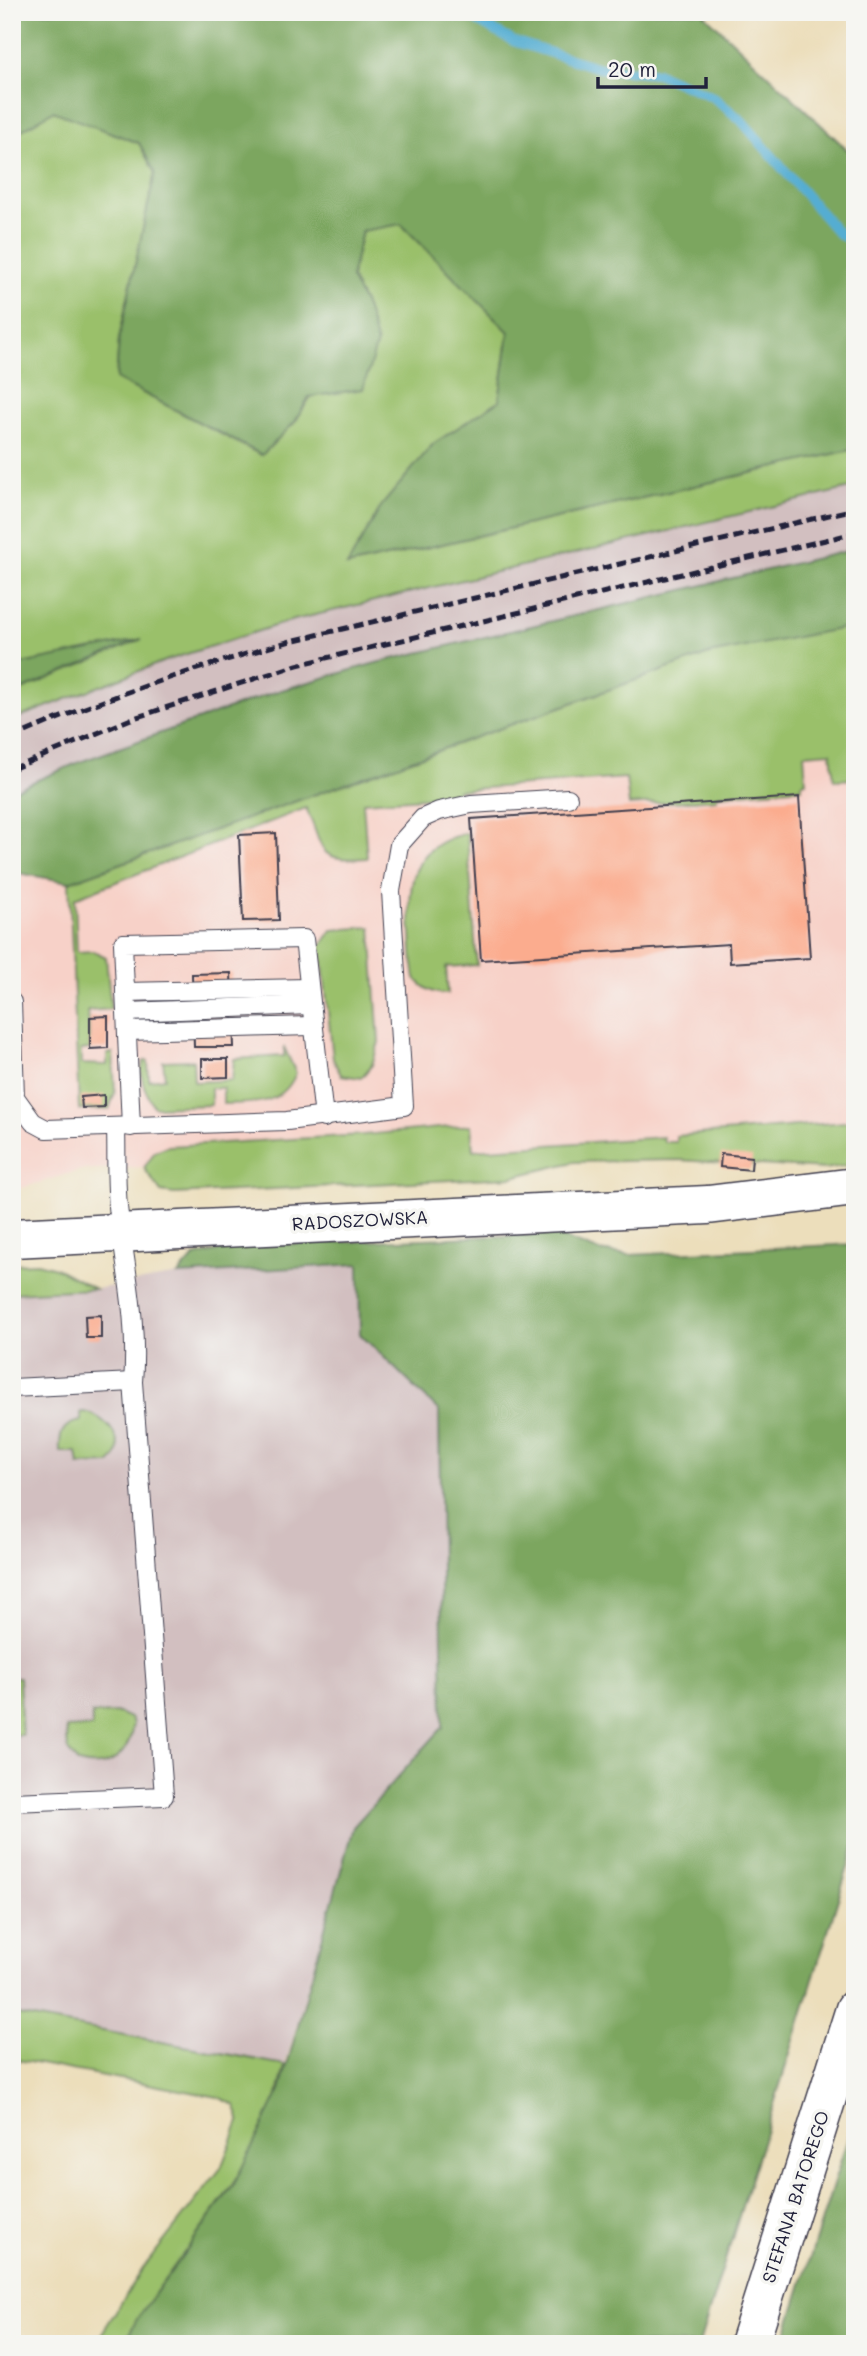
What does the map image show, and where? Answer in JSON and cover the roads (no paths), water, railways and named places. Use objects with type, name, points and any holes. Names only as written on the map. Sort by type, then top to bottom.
[{"type":"street","name":"RADOSZOWSKA","points":[[12,1238],[708,1205],[855,1187]]},
{"type":"street","name":"RADOSZOWSKA","points":[[708,1205],[855,1211]]},
{"type":"street","name":"STEFANA BATOREGO","points":[[749,2344],[855,2009]]},
{"type":"lane","points":[[12,1002],[15,1097],[33,1122],[46,1129],[324,1118],[404,1106],[391,891],[399,845],[423,818],[439,811],[471,804],[568,798]]},
{"type":"lane","points":[[12,1801],[164,1796],[133,1382],[136,1348],[134,1308],[118,1213],[127,1031],[123,943],[304,939],[324,1118]]},
{"type":"lane","points":[[125,992],[309,997]]},
{"type":"lane","points":[[127,1012],[309,997]]},
{"type":"lane","points":[[127,1031],[312,1026]]},
{"type":"lane","points":[[12,1388],[133,1382]]},
{"type":"waterway","points":[[461,12],[513,41],[599,68],[657,73],[713,97],[741,120],[839,234],[855,242]]},
{"type":"railway","points":[[12,738],[150,685],[291,641],[855,509]]},
{"type":"railway","points":[[12,769],[131,719],[297,665],[855,533]]}]
